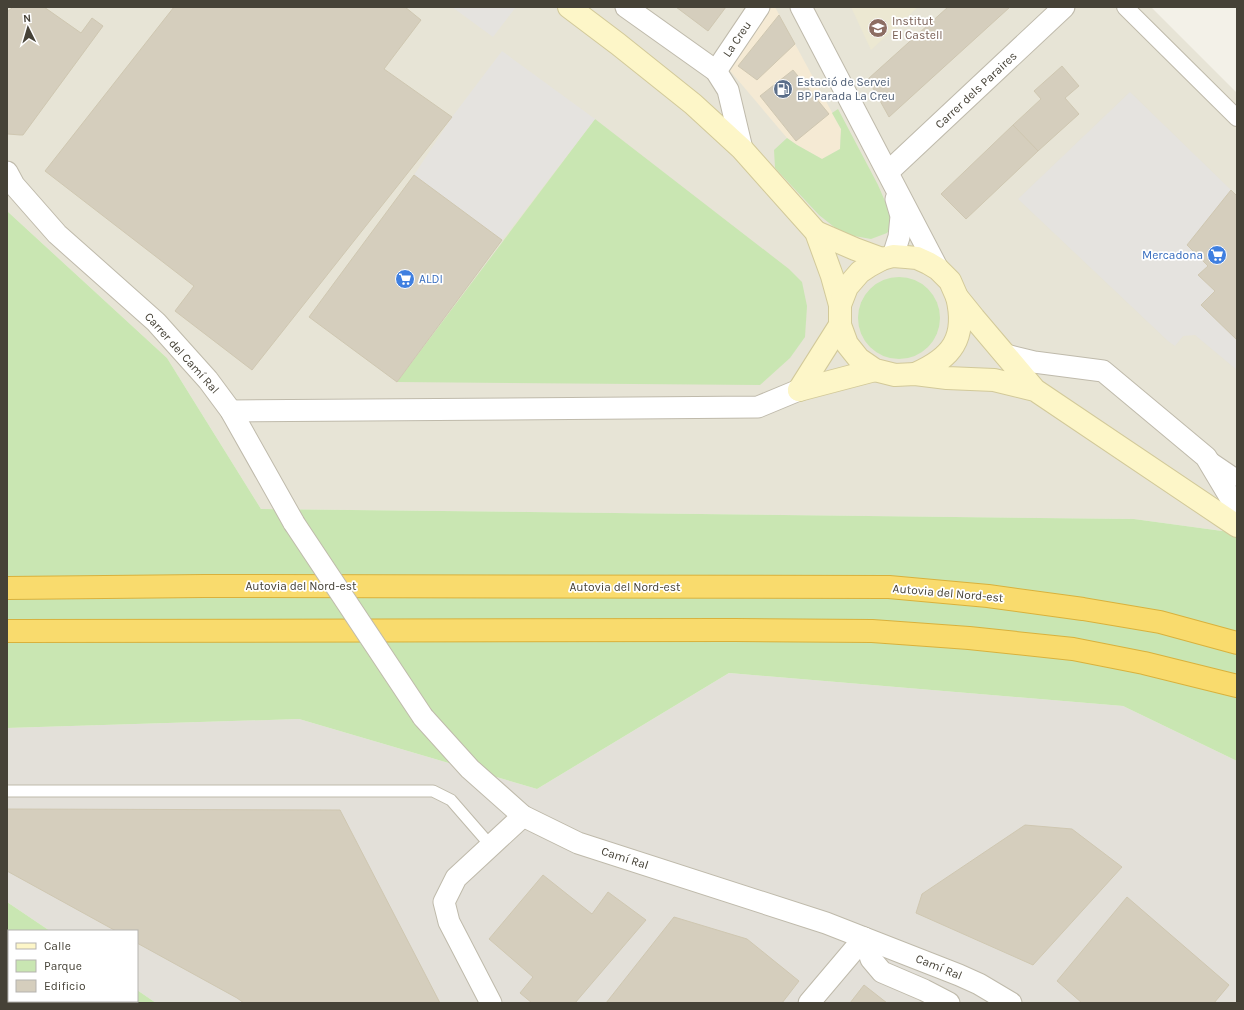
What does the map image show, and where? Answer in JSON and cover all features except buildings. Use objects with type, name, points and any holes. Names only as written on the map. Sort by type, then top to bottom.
[{"type":"highway","name":"Autovia del Nord-est","points":[[7,588],[204,586],[889,587],[988,596],[1083,609],[1160,622],[1237,643]]},
{"type":"highway","points":[[7,630],[872,631],[969,638],[1073,649],[1144,663],[1237,686]]},
{"type":"main road","points":[[569,7],[693,104],[742,149],[816,232],[832,276],[846,344],[858,359],[875,370],[895,375],[915,374],[947,378],[994,380],[1035,390]]},
{"type":"main road","points":[[816,232],[855,249],[888,258],[917,258],[938,269],[950,281],[957,296],[960,310],[961,323],[957,337],[951,349],[941,360],[930,368],[915,374]]},
{"type":"main road","points":[[799,390],[840,315],[847,287],[860,272],[869,266],[888,258]]},
{"type":"main road","points":[[957,296],[1035,390],[1237,526]]},
{"type":"main road","points":[[799,390],[875,370]]},
{"type":"street","points":[[626,7],[716,71],[728,90],[742,149]]},
{"type":"street","name":"La Creu","points":[[716,71],[759,7]]},
{"type":"street","points":[[801,7],[938,269]]},
{"type":"street","name":"Carrer dels Paraires","points":[[888,172],[1064,7]]},
{"type":"street","points":[[1125,7],[1237,118]]},
{"type":"street","name":"Carrer del Camí Ral","points":[[7,172],[14,185],[56,234],[156,322],[208,380],[231,411],[294,524],[423,717]]},
{"type":"street","points":[[888,172],[901,216],[899,237],[888,258]]},
{"type":"street","points":[[1006,355],[1034,362],[1103,370],[1206,457],[1237,478]]},
{"type":"street","points":[[231,411],[758,407],[799,390]]},
{"type":"street","points":[[1206,457],[1237,509]]},
{"type":"street","name":"Camí Ral","points":[[423,717],[470,769],[524,816],[578,843],[826,923],[959,975],[979,984],[1011,1003]]},
{"type":"street","points":[[491,1003],[449,922],[444,902],[456,878],[524,816]]},
{"type":"street","points":[[809,1003],[864,938]]},
{"type":"street","points":[[864,938],[871,960],[882,972],[924,990],[949,1003]]},
{"type":"lane","points":[[7,791],[433,791],[450,800],[491,846]]},
{"type":"shaded area","points":[[7,7],[1151,7],[1237,93],[1237,533],[1134,519],[261,509],[167,358],[7,211]]},
{"type":"shaded area","points":[[452,7],[516,7],[493,37]]},
{"type":"shaded area","name":"Estació de Servei BP Parada La Creu","points":[[769,7],[775,7],[841,129],[840,149],[822,159],[787,138],[726,66]]},
{"type":"shaded area","name":"Institut El Castell","points":[[851,7],[918,7],[871,50]]},
{"type":"shaded area","points":[[502,51],[595,119],[502,240],[414,175],[452,117]]},
{"type":"shaded area","points":[[1130,92],[1231,190],[1187,245],[1208,266],[1199,275],[1215,291],[1201,305],[1237,340],[1237,370],[1195,335],[1183,336],[1175,346],[1168,341],[1018,199]]},
{"type":"shaded area","points":[[729,673],[1123,706],[1237,761],[1237,1003],[156,1003],[138,991],[138,930],[49,930],[7,902],[7,728],[299,719],[537,789]]},
{"type":"green space","points":[[838,109],[878,185],[894,222],[887,233],[871,239],[843,234],[819,215],[775,168],[774,150],[787,138],[822,159],[840,149],[841,129],[832,113]]},
{"type":"green space","points":[[595,119],[789,269],[802,282],[807,306],[805,337],[790,358],[760,385],[397,382]]},
{"type":"green space","points":[[7,211],[167,358],[261,509],[1134,519],[1237,533],[1237,761],[1123,706],[729,673],[537,789],[299,719],[7,728]]},
{"type":"green space","points":[[899,277],[915,280],[928,289],[937,302],[940,318],[937,334],[928,347],[915,356],[899,359],[883,356],[870,347],[861,334],[858,318],[861,302],[870,289],[883,280]]},
{"type":"green space","points":[[7,902],[49,930],[8,930],[8,1002],[138,1002],[138,991],[156,1003],[7,1003]]},
{"type":"place","name":"Institut El Castell","points":[[878,28]]},
{"type":"place","name":"Estació de Servei BP Parada La Creu","points":[[783,89]]},
{"type":"place","name":"Mercadona","points":[[1217,255]]},
{"type":"place","name":"ALDI","points":[[405,279]]}]
